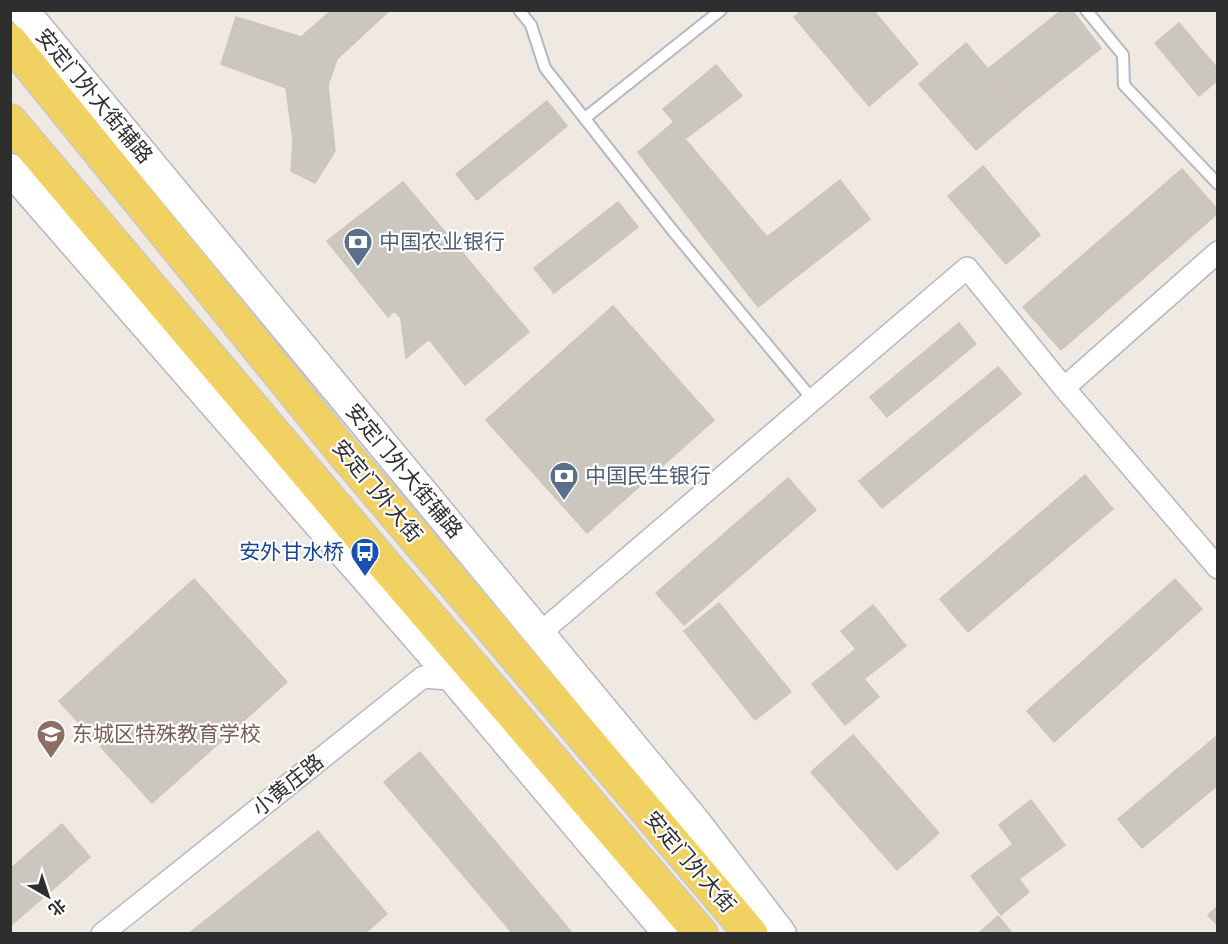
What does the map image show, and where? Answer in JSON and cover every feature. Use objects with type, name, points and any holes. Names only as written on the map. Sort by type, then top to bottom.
[{"type":"main road","name":"安定门外大街","points":[[10,41],[342,451],[752,933]]},
{"type":"main road","name":"安定门外大街","points":[[10,121],[386,566],[701,933]]},
{"type":"street","name":"安定门外大街辅路","points":[[23,10],[696,823],[781,933]]},
{"type":"street","points":[[10,169],[455,680],[669,933]]},
{"type":"street","points":[[1064,388],[1218,252]]},
{"type":"street","points":[[514,655],[967,268],[1064,388],[1218,568]]},
{"type":"street","name":"小黄庄路","points":[[102,933],[423,677],[488,683]]},
{"type":"lane","points":[[519,10],[531,25],[544,68],[672,231],[813,400]]},
{"type":"lane","points":[[585,118],[721,10]]},
{"type":"lane","points":[[1086,10],[1123,55],[1124,86],[1218,184]]},
{"type":"building","points":[[332,10],[390,10],[337,59],[328,85],[335,151],[315,183],[291,171],[293,140],[286,88],[221,64],[236,17],[301,37]]},
{"type":"building","points":[[803,10],[873,10],[918,64],[869,106],[794,17]]},
{"type":"building","points":[[1062,10],[1072,10],[1101,48],[1023,110],[989,68]]},
{"type":"building","points":[[1179,23],[1218,69],[1218,80],[1199,96],[1155,43]]},
{"type":"building","points":[[966,43],[1023,110],[976,150],[919,84]]},
{"type":"building","points":[[716,65],[742,96],[685,139],[767,237],[840,180],[870,219],[758,307],[638,152],[674,122],[663,109]]},
{"type":"building","points":[[547,101],[567,126],[477,200],[456,174]]},
{"type":"building","points":[[983,166],[1040,235],[1006,264],[948,196]]},
{"type":"building","points":[[1182,169],[1218,210],[1218,213],[1061,350],[1023,307]]},
{"type":"building","points":[[403,182],[529,332],[465,385],[429,339],[406,358],[401,318],[394,311],[388,317],[327,241]]},
{"type":"building","points":[[618,202],[638,227],[554,293],[534,268]]},
{"type":"building","points":[[613,306],[714,420],[587,533],[486,420]]},
{"type":"building","points":[[959,323],[976,344],[887,417],[870,397]]},
{"type":"building","points":[[998,367],[1021,394],[882,508],[859,481]]},
{"type":"building","points":[[1085,475],[1113,509],[968,632],[940,599]]},
{"type":"building","points":[[788,478],[816,510],[684,625],[656,593]]},
{"type":"building","points":[[194,579],[287,682],[152,803],[59,701]]},
{"type":"building","points":[[1175,579],[1202,609],[1054,742],[1027,711]]},
{"type":"building","points":[[719,603],[791,692],[755,720],[684,631]]},
{"type":"building","points":[[873,605],[906,646],[864,679],[879,697],[845,725],[812,684],[856,649],[841,631]]},
{"type":"building","points":[[853,735],[939,833],[897,870],[811,772]]},
{"type":"building","points":[[1218,735],[1218,785],[1142,848],[1118,819]]},
{"type":"building","points":[[420,752],[573,934],[513,934],[384,782]]},
{"type":"building","points":[[1031,800],[1065,845],[1019,879],[1029,892],[1001,915],[971,876],[1013,844],[999,825]]},
{"type":"building","points":[[62,824],[90,857],[10,926],[10,869]]},
{"type":"building","points":[[318,831],[387,914],[364,934],[188,934]]},
{"type":"building","points":[[1218,906],[1218,926],[1208,915]]},
{"type":"building","points":[[998,916],[1013,934],[978,934]]},
{"type":"place","name":"中国农业银行","points":[[358,268]]},
{"type":"place","name":"中国民生银行","points":[[564,502]]},
{"type":"place","name":"安外甘水桥","points":[[365,578]]},
{"type":"place","name":"东城区特殊教育学校","points":[[51,760]]}]
